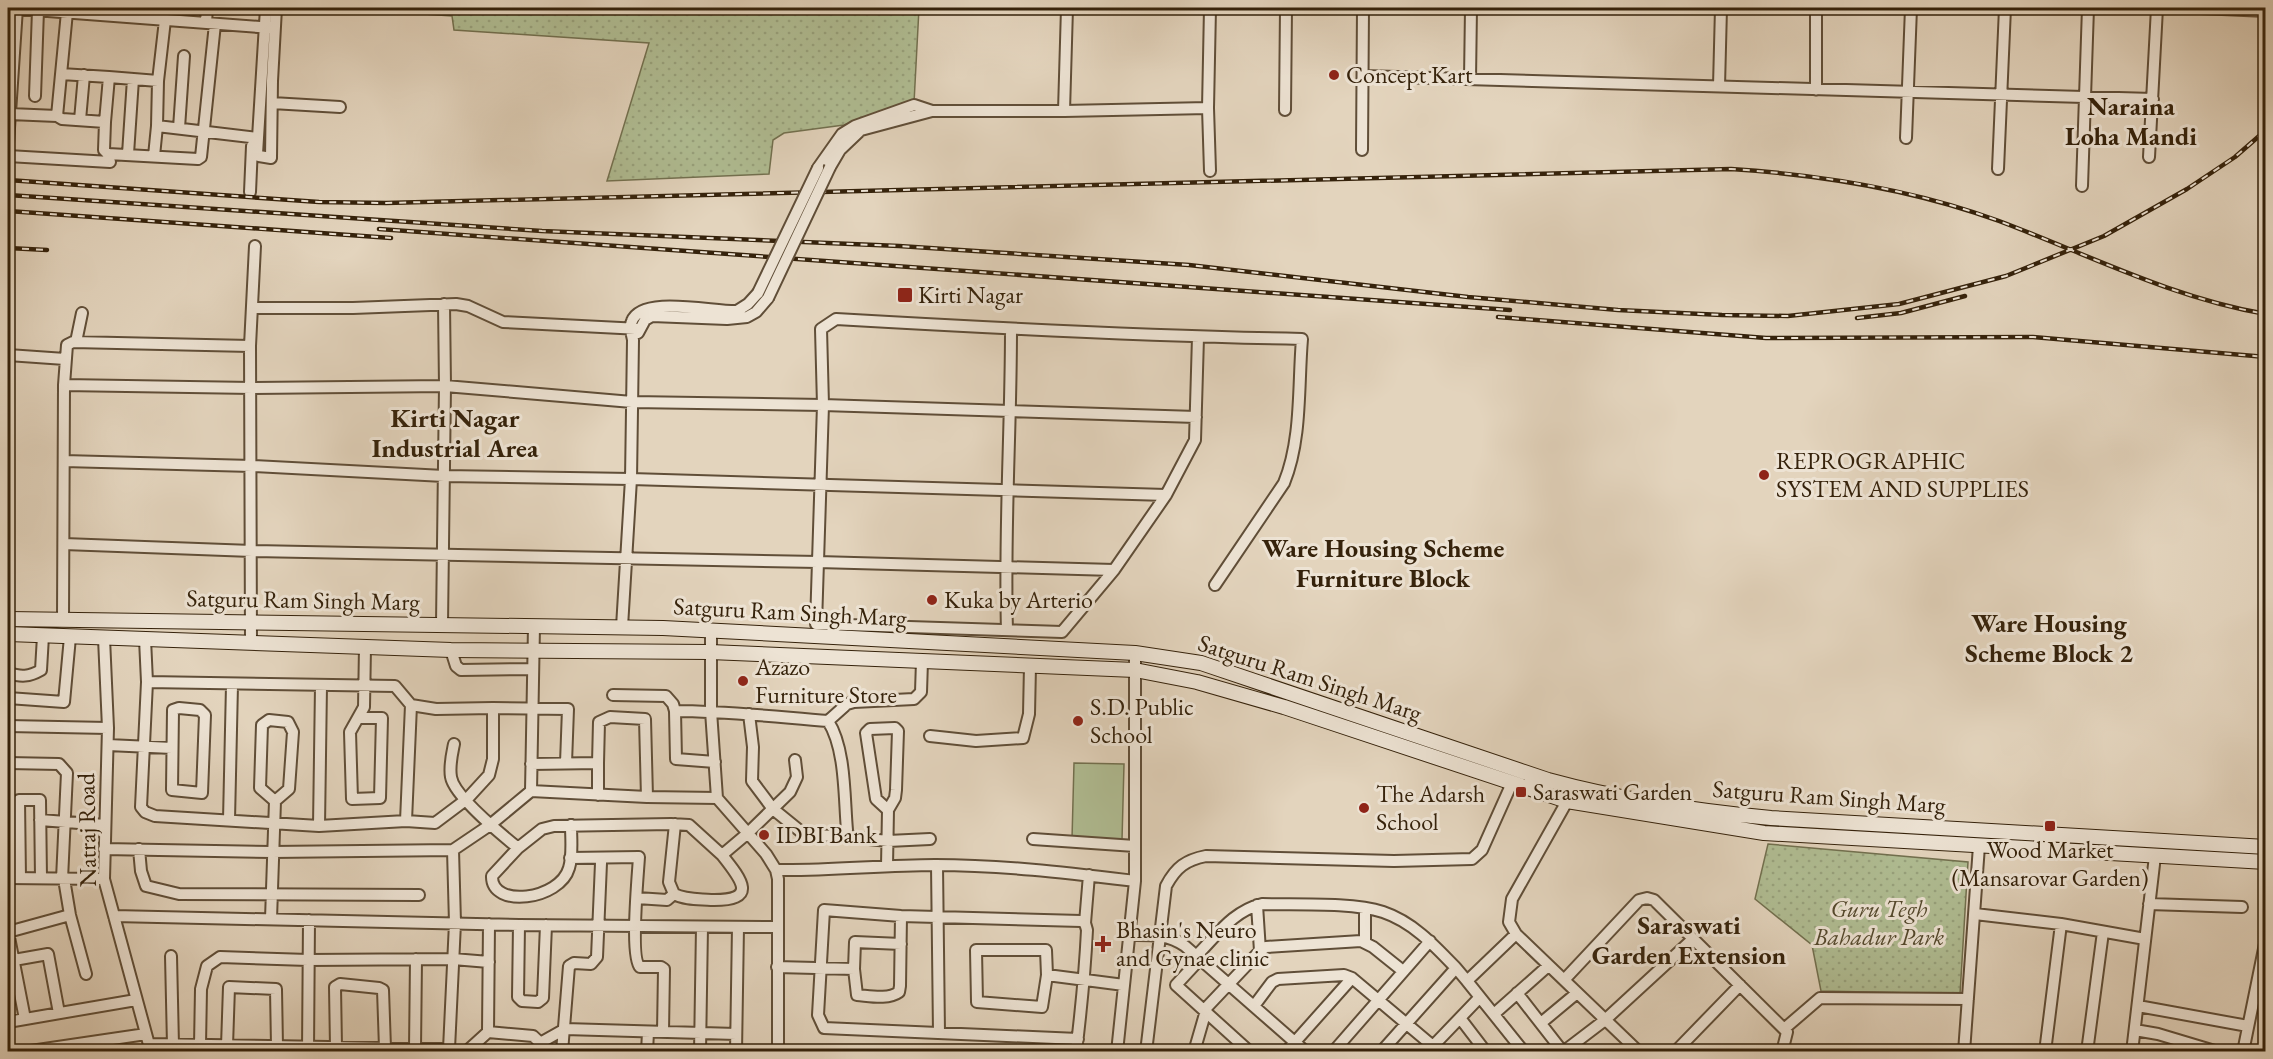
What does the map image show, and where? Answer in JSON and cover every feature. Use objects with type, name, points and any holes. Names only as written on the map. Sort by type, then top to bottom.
[{"type":"main road","name":"Satguru Ram Singh Marg","points":[[8,619],[622,627],[711,631],[816,630],[1135,653],[1201,663],[1440,745],[1576,788],[1710,812],[1771,818],[2265,847]]},
{"type":"main road","name":"Satguru Ram Singh Marg","points":[[8,634],[451,650],[710,652],[1135,670],[1197,682],[1284,707],[1567,801],[1764,833],[2265,862]]},
{"type":"street","points":[[8,142],[12,8],[270,28]]},
{"type":"street","points":[[109,77],[105,153],[200,158],[204,131],[210,23],[207,8]]},
{"type":"street","points":[[256,138],[258,156],[271,158],[270,28],[266,8]]},
{"type":"street","points":[[250,192],[270,28],[276,8]]},
{"type":"street","points":[[1064,111],[1067,8]]},
{"type":"street","points":[[1210,8],[1208,108],[1210,171]]},
{"type":"street","points":[[1285,110],[1286,8]]},
{"type":"street","points":[[1362,150],[1363,8]]},
{"type":"street","points":[[1470,79],[1471,8]]},
{"type":"street","points":[[1719,86],[1721,8]]},
{"type":"street","points":[[1816,8],[1816,90]]},
{"type":"street","points":[[1906,138],[1911,8]]},
{"type":"street","points":[[1998,169],[2005,8]]},
{"type":"street","points":[[2082,186],[2088,8]]},
{"type":"street","points":[[2149,157],[2157,8]]},
{"type":"street","points":[[2200,8],[2265,11]]},
{"type":"street","points":[[34,9],[34,96]]},
{"type":"street","points":[[57,116],[67,12]]},
{"type":"street","points":[[154,156],[158,81],[165,20]]},
{"type":"street","points":[[179,128],[184,56]]},
{"type":"street","points":[[60,74],[158,81]]},
{"type":"street","points":[[81,120],[84,75]]},
{"type":"street","points":[[1363,76],[2153,99]]},
{"type":"street","points":[[128,154],[133,79]]},
{"type":"street","points":[[272,103],[340,107]]},
{"type":"street","points":[[253,308],[353,308],[444,304],[468,306],[503,322],[635,328],[652,316],[727,319],[747,317],[756,312],[818,168],[842,134],[855,126],[914,105],[932,111]]},
{"type":"street","points":[[763,296],[840,150],[861,130],[932,111],[1208,108]]},
{"type":"street","points":[[10,114],[57,116],[62,119],[105,122]]},
{"type":"street","points":[[157,126],[256,138]]},
{"type":"street","points":[[8,156],[110,162]]},
{"type":"street","points":[[251,643],[252,388],[250,346],[255,246]]},
{"type":"street","points":[[8,274],[8,287]]},
{"type":"street","points":[[442,624],[444,304]]},
{"type":"street","points":[[75,342],[82,313]]},
{"type":"street","points":[[1198,337],[1196,440],[1166,495],[1114,570],[1062,632],[816,630],[822,405],[821,329],[836,319],[1011,329],[1302,339],[1294,449],[1290,467],[1284,483],[1215,585]]},
{"type":"street","points":[[622,627],[631,479],[635,328]]},
{"type":"street","points":[[1006,630],[1005,566],[1011,411],[1011,329]]},
{"type":"street","points":[[63,620],[64,385],[67,345],[75,342],[250,346]]},
{"type":"street","points":[[8,355],[65,359]]},
{"type":"street","points":[[64,385],[252,388],[445,386],[632,402],[822,405],[1196,417]]},
{"type":"street","points":[[64,460],[252,466],[444,476],[631,479],[1166,495]]},
{"type":"street","points":[[64,544],[1114,570]]},
{"type":"street","points":[[531,791],[534,626]]},
{"type":"street","points":[[711,631],[711,711],[717,798],[766,854],[776,870],[778,1052]]},
{"type":"street","points":[[8,673],[20,676],[33,675],[41,670],[43,636]]},
{"type":"street","points":[[8,698],[64,702],[70,637]]},
{"type":"street","name":"Natraj Road","points":[[104,638],[108,728],[104,879],[148,1043]]},
{"type":"street","points":[[145,639],[147,682],[141,807],[145,812],[155,816],[319,826],[406,821],[435,823],[467,799],[484,781],[492,768],[493,708]]},
{"type":"street","points":[[358,718],[382,718],[380,798],[351,799],[350,732],[364,707],[365,647]]},
{"type":"street","points":[[451,650],[456,666],[461,670],[533,669]]},
{"type":"street","points":[[1117,1052],[1135,881],[1135,653]]},
{"type":"street","points":[[675,711],[711,711],[828,721],[847,704],[854,702],[914,699],[921,692],[922,662]]},
{"type":"street","points":[[930,736],[976,741],[1023,738],[1029,714],[1030,666]]},
{"type":"street","points":[[147,682],[394,686],[411,705],[436,709],[568,709],[566,763]]},
{"type":"street","points":[[229,820],[232,685]]},
{"type":"street","points":[[319,826],[321,686]]},
{"type":"street","points":[[614,694],[666,696],[673,704],[675,711],[676,759],[715,762]]},
{"type":"street","points":[[406,821],[411,705]]},
{"type":"street","points":[[179,708],[200,710],[204,715],[201,793],[172,790],[172,748],[173,710],[179,708]]},
{"type":"street","points":[[749,714],[753,747],[752,781],[773,809],[801,834],[888,841],[930,839]]},
{"type":"street","points":[[598,795],[599,722],[610,717],[645,719],[647,797]]},
{"type":"street","points":[[271,920],[275,801],[290,789],[292,732],[288,722],[269,720],[262,725],[260,788],[275,801]]},
{"type":"street","points":[[828,721],[837,740],[843,780],[847,830],[839,836]]},
{"type":"street","points":[[8,726],[108,728]]},
{"type":"street","points":[[887,866],[888,810],[895,798],[896,790],[897,731],[895,728],[870,729],[866,733],[876,799],[888,810]]},
{"type":"street","points":[[454,744],[451,776],[453,785],[490,825],[518,848]]},
{"type":"street","points":[[108,745],[172,748]]},
{"type":"street","points":[[722,855],[748,833],[794,786],[795,760]]},
{"type":"street","points":[[531,764],[598,763]]},
{"type":"street","points":[[8,764],[62,765],[67,773],[63,879],[86,974]]},
{"type":"street","points":[[1146,1052],[1166,886],[1177,868],[1186,862],[1206,856],[1394,861],[1472,859],[1482,850],[1512,783]]},
{"type":"street","points":[[1576,788],[1512,899],[1508,915],[1509,922],[1516,934],[1632,1049]]},
{"type":"street","points":[[104,849],[272,852],[453,850],[490,825],[531,791],[717,798]]},
{"type":"street","points":[[20,878],[19,800],[39,800],[41,878]]},
{"type":"street","points":[[40,820],[105,825]]},
{"type":"street","points":[[674,894],[669,882],[675,824]]},
{"type":"street","points":[[572,825],[569,869],[558,886],[548,892],[532,896],[501,893],[493,884],[492,876],[518,848],[542,829],[572,825],[689,825],[722,855],[741,882],[742,892],[730,900],[688,898],[674,894]]},
{"type":"street","points":[[1033,839],[1135,846]]},
{"type":"street","points":[[1964,1052],[1978,846]]},
{"type":"street","points":[[139,849],[141,871],[146,886],[179,894],[418,894]]},
{"type":"street","points":[[24,1052],[148,1043],[179,1047],[200,1045],[277,1046],[307,1049],[336,1047],[369,1050],[385,1048],[450,1050],[455,924],[453,850]]},
{"type":"street","points":[[2133,1052],[2155,856]]},
{"type":"street","points":[[570,858],[639,857],[635,926],[637,965],[664,969],[663,1032]]},
{"type":"street","points":[[562,1052],[568,966],[574,963],[591,964],[596,960],[600,858]]},
{"type":"street","points":[[776,870],[816,871],[937,865],[1015,866],[1135,881]]},
{"type":"street","points":[[937,865],[939,1033]]},
{"type":"street","points":[[1076,1052],[1085,980],[1087,930],[1084,923],[1089,875]]},
{"type":"street","points":[[8,878],[104,879]]},
{"type":"street","points":[[637,898],[667,900],[674,894]]},
{"type":"street","points":[[1564,980],[1639,900],[1643,898],[1654,900],[1784,1029],[1787,1036],[1782,1050]]},
{"type":"street","points":[[2149,904],[2242,907]]},
{"type":"street","points":[[1257,905],[1260,951]]},
{"type":"street","points":[[1250,1052],[1176,985],[1235,916],[1257,905],[1365,908],[1399,919],[1430,940],[1467,981],[1524,1052]]},
{"type":"street","points":[[1365,908],[1365,942]]},
{"type":"street","points":[[1078,1039],[825,1028],[821,1025],[818,1015],[820,968],[824,910],[902,916],[1076,920],[1084,923]]},
{"type":"street","points":[[1975,914],[2061,924],[2145,939]]},
{"type":"street","points":[[25,1019],[8,932],[70,915]]},
{"type":"street","points":[[114,916],[455,924],[777,927]]},
{"type":"street","points":[[901,944],[855,942],[854,969],[857,995],[886,997],[896,995],[900,987],[902,916]]},
{"type":"street","points":[[307,1049],[309,920]]},
{"type":"street","points":[[466,1052],[488,1032],[489,924]]},
{"type":"street","points":[[2045,1052],[2061,924]]},
{"type":"street","points":[[519,925],[518,997],[522,1001],[538,1002],[543,998],[546,925]]},
{"type":"street","points":[[700,1052],[702,927]]},
{"type":"street","points":[[736,1052],[738,927]]},
{"type":"street","points":[[2087,1052],[2103,932]]},
{"type":"street","points":[[1467,981],[1516,934]]},
{"type":"street","points":[[1131,935],[1159,935],[1178,941],[1199,956],[1306,1052]]},
{"type":"street","points":[[1517,993],[1563,1052],[1605,1020],[1693,939]]},
{"type":"street","points":[[2243,1052],[2265,939]]},
{"type":"street","points":[[1333,1052],[1430,940]]},
{"type":"street","points":[[1194,1052],[1205,1011],[1260,951],[1275,946],[1365,942],[1404,971]]},
{"type":"street","points":[[976,950],[1046,950],[1047,975],[1042,1007],[977,1002],[976,950]]},
{"type":"street","points":[[14,960],[48,954],[59,1013]]},
{"type":"street","points":[[171,956],[179,1047]]},
{"type":"street","points":[[200,1045],[201,989],[207,966],[220,957],[308,960],[453,959],[489,962]]},
{"type":"street","points":[[415,1049],[416,959]]},
{"type":"street","points":[[1494,1014],[1548,966]]},
{"type":"street","points":[[777,967],[854,969]]},
{"type":"street","points":[[1388,1049],[1406,1023],[1456,968]]},
{"type":"street","points":[[1254,1006],[1272,982],[1278,979],[1337,974],[1352,978],[1437,1048],[1480,997]]},
{"type":"street","points":[[1047,975],[1124,985]]},
{"type":"street","points":[[1286,1052],[1352,978]]},
{"type":"street","points":[[336,1047],[335,987],[340,984],[383,990],[385,1048]]},
{"type":"street","points":[[1683,1049],[1740,985]]},
{"type":"street","points":[[227,1046],[229,987],[276,988],[277,1046]]},
{"type":"street","points":[[8,994],[20,992]]},
{"type":"street","points":[[1541,1023],[1577,993]]},
{"type":"street","points":[[1784,1029],[1820,998],[1968,999]]},
{"type":"street","points":[[8,1022],[136,1000]]},
{"type":"street","points":[[2138,1006],[2248,1026]]},
{"type":"street","points":[[1460,1018],[1486,1052]]},
{"type":"street","points":[[540,1043],[565,1029],[736,1034]]},
{"type":"street","points":[[2135,1030],[2158,1034],[2218,1052]]},
{"type":"street","points":[[488,1032],[533,1036],[550,1052]]},
{"type":"street","points":[[647,1052],[648,1032]]},
{"type":"green space","points":[[396,8],[919,8],[914,103],[844,125],[784,133],[773,140],[769,174],[607,181],[649,43],[454,30],[452,16],[396,12]]},
{"type":"green space","points":[[1074,763],[1124,764],[1122,840],[1072,839]]},
{"type":"green space","name":"Guru Tegh Bahadur Park","points":[[1768,844],[1968,862],[1960,994],[1821,991],[1812,945],[1755,899]]},
{"type":"railway","points":[[8,195],[542,231],[899,246],[1189,265],[1468,297],[1618,310],[1788,316],[1899,304],[2006,276],[2104,236],[2187,189],[2235,157],[2266,130]]},
{"type":"railway","points":[[8,180],[319,202],[386,203],[1731,169],[1799,175],[1867,185],[1933,200],[1999,221],[2163,286],[2231,307],[2266,314]]},
{"type":"railway","points":[[8,211],[391,238]]},
{"type":"railway","points":[[379,229],[1510,310]]},
{"type":"railway","points":[[8,248],[47,250]]},
{"type":"railway","points":[[1857,318],[1901,313],[1965,296]]},
{"type":"railway","points":[[1498,317],[1766,338],[2033,337],[2266,357]]},
{"type":"place","name":"Concept Kart","points":[[1334,75]]},
{"type":"place","name":"Kirti Nagar","points":[[905,295]]},
{"type":"place","name":"REPROGRAPHIC SYSTEM AND SUPPLIES","points":[[1764,475]]},
{"type":"place","name":"Kuka by Arterio","points":[[932,600]]},
{"type":"place","name":"Azazo Furniture Store","points":[[743,681]]},
{"type":"place","name":"S.D. Public School","points":[[1078,721]]},
{"type":"place","name":"Saraswati Garden","points":[[1521,792]]},
{"type":"place","name":"The Adarsh School","points":[[1364,808]]},
{"type":"place","name":"Wood Market (Mansarovar Garden)","points":[[2050,826]]},
{"type":"place","name":"IDBI Bank","points":[[764,835]]},
{"type":"place","name":"Bhasin's Neuro and Gynae clinic","points":[[1103,944]]},
{"type":"district","name":"Naraina Loha Mandi","points":[[2131,121]]},
{"type":"district","name":"Kirti Nagar Industrial Area","points":[[455,433]]},
{"type":"district","name":"Ware Housing Scheme Furniture Block","points":[[1383,563]]},
{"type":"district","name":"Ware Housing Scheme Block 2","points":[[2049,638]]},
{"type":"district","name":"Saraswati Garden Extension","points":[[1689,940]]}]
